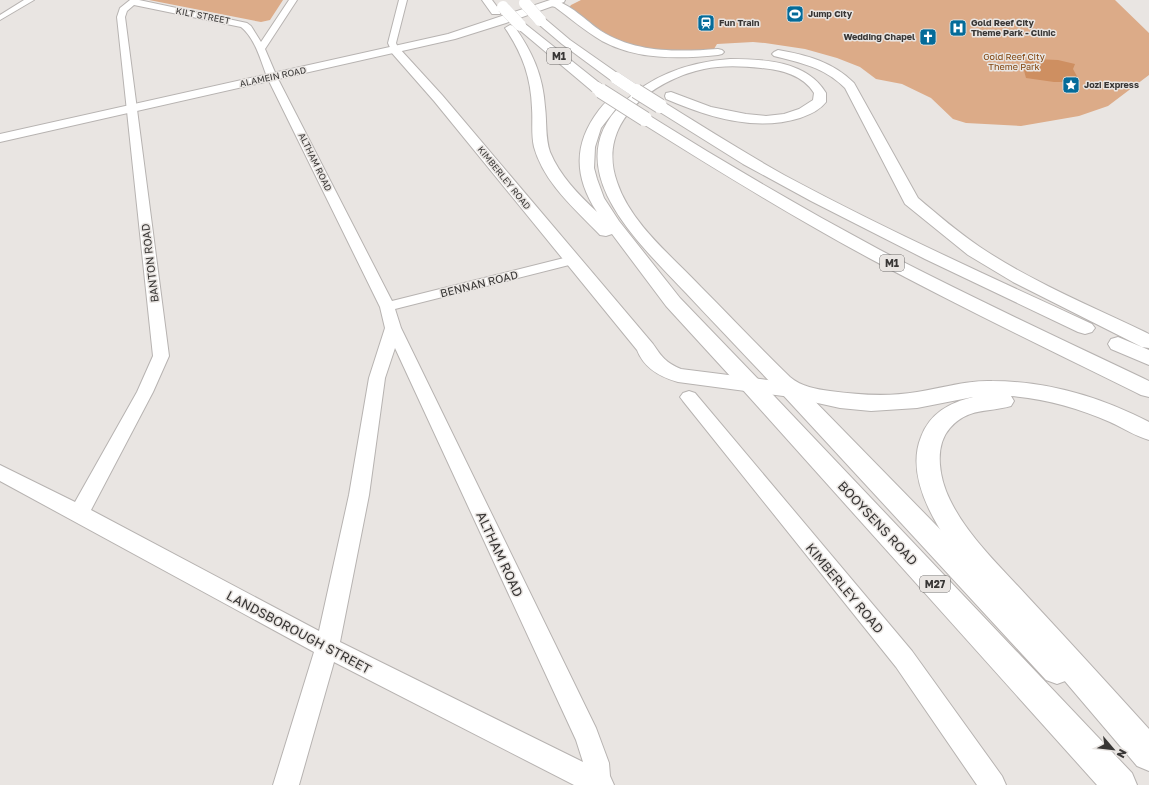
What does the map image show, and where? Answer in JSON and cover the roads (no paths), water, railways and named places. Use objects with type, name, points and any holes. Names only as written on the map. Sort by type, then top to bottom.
[{"type":"main road","points":[[487,0],[498,6],[515,27],[529,56],[535,73],[539,93],[540,135],[543,152],[551,169],[566,190],[678,308]]},
{"type":"main road","name":"M1","points":[[524,2],[540,20],[566,42],[589,51],[621,75],[665,101],[732,151],[824,202],[986,282],[1149,358]]},
{"type":"main road","name":"ALAMEIN ROAD","points":[[0,138],[451,37],[557,3]]},
{"type":"main road","points":[[557,3],[610,41],[633,49],[668,54],[742,51],[772,53],[798,58],[828,68],[844,79],[850,86],[911,201]]},
{"type":"main road","name":"M1","points":[[515,27],[597,88],[752,185],[875,254],[973,304],[1149,390]]},
{"type":"main road","points":[[678,308],[598,201],[589,179],[586,158],[591,132],[608,108],[624,93],[654,75],[692,62],[738,57],[773,60],[798,66],[816,73],[836,87],[880,166],[893,184],[942,228],[1020,278],[1149,342]]},
{"type":"main road","points":[[665,101],[691,105],[718,114],[754,119],[780,118],[812,108],[819,102],[820,93],[814,84],[804,76],[781,68],[744,63],[726,63],[697,67],[655,84],[635,98],[615,120],[605,143],[605,157],[611,187],[629,218],[650,246],[791,390],[849,402],[915,401],[966,390],[990,388],[1032,390],[1056,395],[1089,406],[1122,418],[1147,431]]},
{"type":"main road","name":"BOOYSENS ROAD","points":[[678,308],[1120,785]]},
{"type":"main road","name":"M27","points":[[791,390],[1083,697],[1149,763]]},
{"type":"main road","points":[[1147,431],[1071,408],[1041,402],[1018,400],[989,402],[965,407],[951,414],[938,426],[930,442],[926,459],[930,482],[939,504],[960,537],[990,574],[1149,754]]},
{"type":"street","points":[[0,18],[30,0]]},
{"type":"street","points":[[261,49],[293,0]]},
{"type":"street","points":[[395,50],[392,43],[403,0]]},
{"type":"street","name":"KILT STREET","points":[[134,1],[244,25],[248,28],[261,49]]},
{"type":"street","name":"BANTON ROAD","points":[[80,513],[145,392],[161,356],[121,17],[123,10],[134,1]]},
{"type":"street","name":"ALTHAM ROAD","points":[[261,49],[272,77],[387,307],[393,328],[587,737],[596,763],[599,785]]},
{"type":"street","name":"KIMBERLEY ROAD","points":[[395,50],[438,98],[646,348],[649,357],[653,362],[671,373],[698,378],[746,380],[791,390]]},
{"type":"street","name":"BENNAN ROAD","points":[[387,307],[572,260]]},
{"type":"street","points":[[286,785],[327,647],[360,495],[377,378],[393,328]]},
{"type":"street","name":"KIMBERLEY ROAD","points":[[689,397],[904,659],[993,785]]},
{"type":"street","name":"LANDSBOROUGH STREET","points":[[0,472],[80,513],[327,647],[599,785]]},
{"type":"place","name":"Jump City","points":[[795,14]]},
{"type":"place","name":"Fun Train","points":[[706,23]]},
{"type":"place","name":"Gold Reef City Theme Park - Clinic","points":[[958,28]]},
{"type":"place","name":"Wedding Chapel","points":[[928,37]]},
{"type":"place","name":"Jozi Express","points":[[1071,85]]},
{"type":"park label","name":"Gold Reef City Theme Park","points":[[1014,62]]}]
